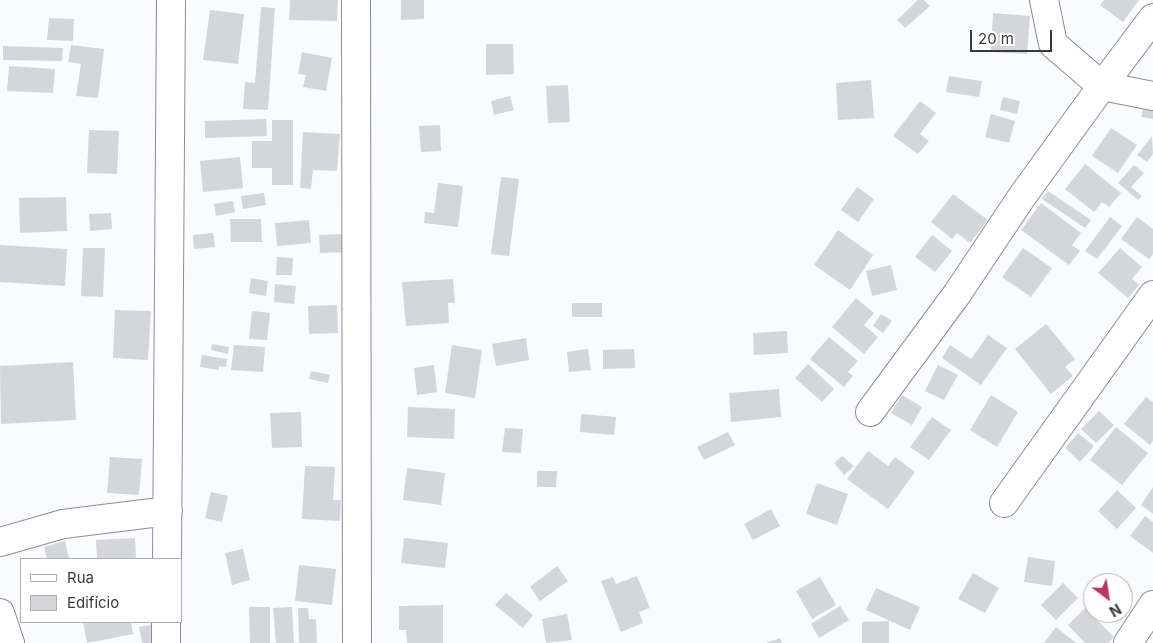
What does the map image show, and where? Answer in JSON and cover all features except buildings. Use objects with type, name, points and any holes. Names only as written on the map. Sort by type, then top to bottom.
[{"type":"street","points":[[167,558],[171,0]]},
{"type":"street","points":[[356,0],[357,643]]},
{"type":"street","points":[[1044,0],[1053,44],[1102,86],[1153,96]]},
{"type":"street","points":[[870,412],[956,294],[1037,176],[1153,18]]},
{"type":"street","points":[[1004,504],[1153,295]]},
{"type":"street","points":[[0,542],[63,524],[168,511]]},
{"type":"street","points":[[1128,643],[1153,605]]},
{"type":"street","points":[[0,613],[10,643]]},
{"type":"street","points":[[166,623],[166,643]]}]
